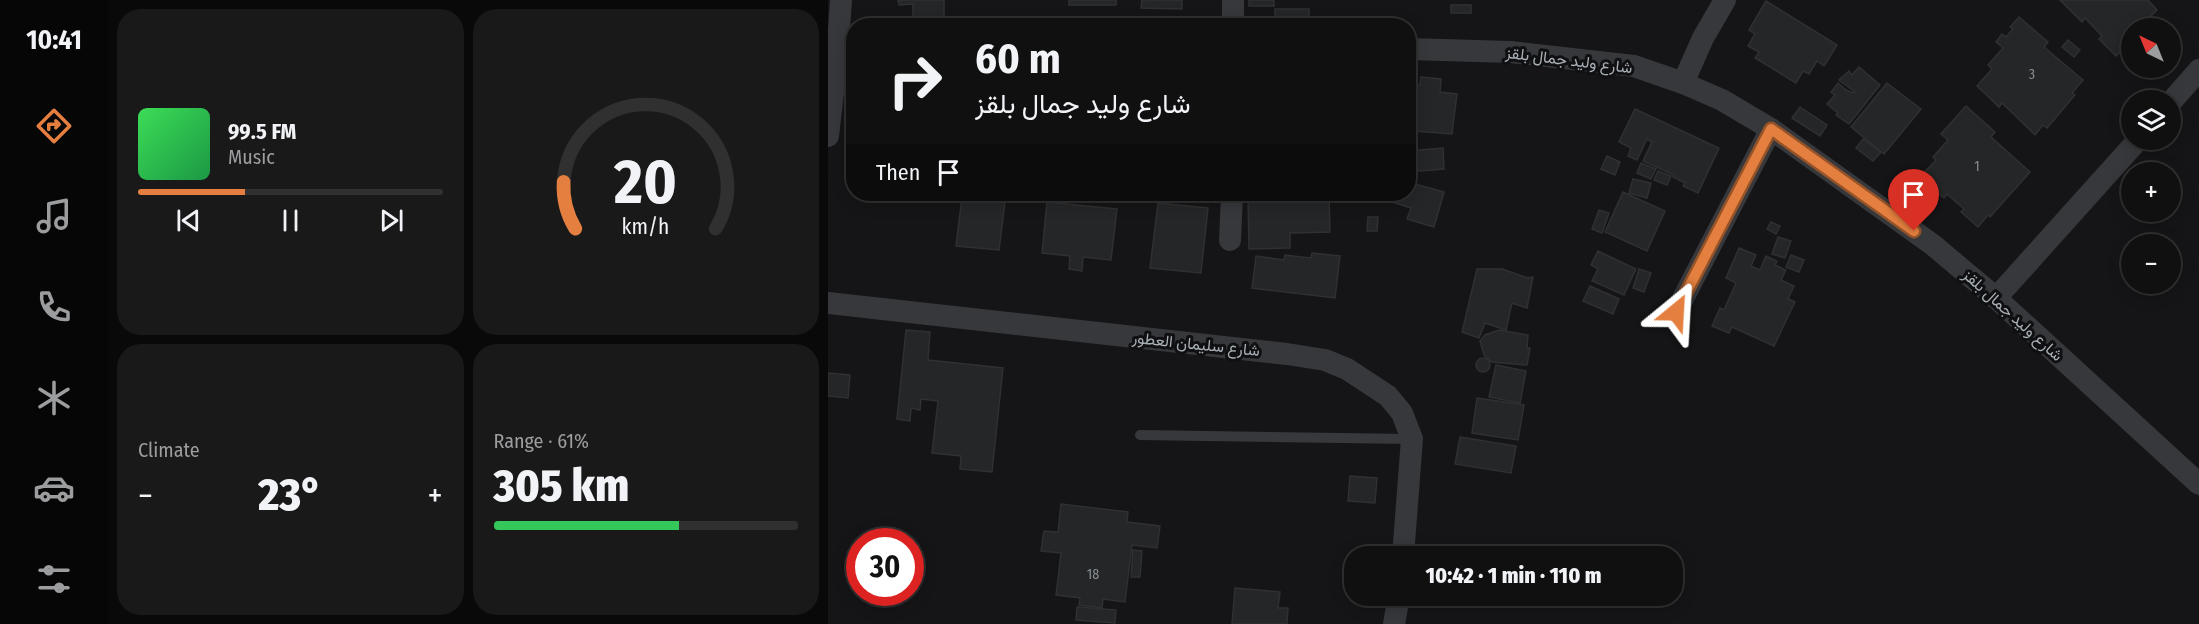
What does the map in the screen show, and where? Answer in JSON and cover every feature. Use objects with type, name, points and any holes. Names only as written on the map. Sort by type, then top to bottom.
[{"type":"street","points":[[828,136],[845,58],[841,0]]},
{"type":"street","points":[[1233,0],[1233,18]]},
{"type":"street","points":[[1683,83],[1703,38],[1725,0]]},
{"type":"street","name":"شارع وليد جمال بلقز","points":[[1416,49],[1462,49],[1577,58],[1634,66],[1683,83],[1722,100],[1771,129],[1933,245],[1996,298],[2199,484]]},
{"type":"street","points":[[2181,90],[2199,70]]},
{"type":"street","points":[[1676,312],[1771,129]]},
{"type":"street","points":[[1996,298],[2129,150]]},
{"type":"street","points":[[1230,240],[1232,201]]},
{"type":"street","name":"شارع سليمان العطور","points":[[828,303],[1325,360],[1347,369],[1388,396],[1402,413],[1412,438],[1403,546]]},
{"type":"street","points":[[1394,624],[1397,606]]},
{"type":"lane","points":[[1140,435],[1412,438]]},
{"type":"building","points":[[898,0],[944,0],[944,18],[913,18],[913,4],[899,5]]},
{"type":"building","points":[[1069,0],[1116,0],[1116,5],[1069,5]]},
{"type":"building","points":[[1142,0],[1182,0],[1182,9],[1141,8]]},
{"type":"building","points":[[1249,0],[1274,0],[1274,6],[1249,6]]},
{"type":"building","points":[[2060,0],[2148,0],[2157,10],[2149,18],[2121,18],[2121,51],[2116,56],[2099,39],[2102,36],[2085,18],[2082,22]]},
{"type":"building","points":[[1766,1],[1837,45],[1824,66],[1817,61],[1809,74],[1803,71],[1796,83],[1755,58],[1759,52],[1748,46],[1755,34],[1749,30]]},
{"type":"building","points":[[1451,5],[1471,5],[1471,13],[1451,13]]},
{"type":"building","points":[[1275,9],[1309,9],[1309,18],[1275,18]]},
{"type":"building","points":[[2019,17],[2048,42],[2044,47],[2083,80],[2072,93],[2075,95],[2047,128],[2043,125],[2035,135],[2002,103],[1999,107],[1977,86],[1992,69],[1988,65],[2003,48],[1996,42],[2002,34],[2006,37],[2013,29],[2010,27]]},
{"type":"building","points":[[2068,40],[2080,50],[2074,57],[2062,47]]},
{"type":"building","points":[[1859,67],[1880,85],[1849,124],[1836,115],[1838,113],[1827,104],[1835,95],[1831,92],[1838,83],[1846,90],[1855,92],[1839,80],[1849,71],[1852,75]]},
{"type":"building","points":[[1421,77],[1441,79],[1440,92],[1457,94],[1452,134],[1416,131],[1416,84],[1420,85]]},
{"type":"building","points":[[1887,83],[1921,109],[1884,154],[1851,127]]},
{"type":"building","points":[[1966,106],[1995,132],[1991,137],[2030,172],[1990,217],[1988,215],[1978,227],[1961,212],[1964,209],[1947,194],[1944,198],[1922,175],[1936,160],[1933,157],[1948,140],[1941,134]]},
{"type":"building","points":[[1800,107],[1827,125],[1820,136],[1792,118]]},
{"type":"building","points":[[1635,109],[1719,148],[1698,193],[1683,186],[1685,183],[1673,177],[1674,175],[1643,161],[1652,142],[1647,139],[1637,160],[1628,156],[1631,148],[1619,142]]},
{"type":"building","points":[[1863,139],[1881,152],[1873,161],[1856,148]]},
{"type":"building","points":[[1443,148],[1444,169],[1416,171],[1416,150]]},
{"type":"building","points":[[1607,156],[1620,162],[1615,175],[1601,169]]},
{"type":"building","points":[[1641,163],[1656,169],[1651,179],[1637,173]]},
{"type":"building","points":[[1658,171],[1671,176],[1667,185],[1654,180]]},
{"type":"building","points":[[1633,179],[1651,183],[1647,198],[1629,193]]},
{"type":"building","points":[[1416,184],[1444,192],[1434,227],[1407,219],[1411,208],[1389,201],[1416,201]]},
{"type":"building","points":[[1623,192],[1665,211],[1647,251],[1605,232]]},
{"type":"building","points":[[962,201],[1005,202],[999,250],[956,246]]},
{"type":"building","points":[[1248,201],[1329,201],[1330,232],[1290,233],[1290,248],[1249,249]]},
{"type":"building","points":[[1047,202],[1117,209],[1111,260],[1083,257],[1082,271],[1069,269],[1070,256],[1042,253]]},
{"type":"building","points":[[1158,203],[1208,208],[1201,273],[1150,268]]},
{"type":"building","points":[[1599,210],[1609,213],[1602,233],[1592,229]]},
{"type":"building","points":[[1368,217],[1378,217],[1377,231],[1367,231]]},
{"type":"building","points":[[1771,222],[1780,226],[1776,234],[1767,229]]},
{"type":"building","points":[[1778,237],[1791,241],[1785,258],[1772,254]]},
{"type":"building","points":[[1739,248],[1756,255],[1751,266],[1760,270],[1766,256],[1777,261],[1775,265],[1786,270],[1781,280],[1794,286],[1788,299],[1795,302],[1774,346],[1732,327],[1729,333],[1712,326],[1720,308],[1724,310],[1736,283],[1726,278]]},
{"type":"building","points":[[1598,251],[1636,269],[1624,295],[1592,281],[1598,269],[1591,265]]},
{"type":"building","points":[[1312,253],[1340,256],[1335,298],[1252,288],[1256,256],[1284,260],[1285,255],[1311,258]]},
{"type":"building","points":[[1791,255],[1804,260],[1799,272],[1786,267]]},
{"type":"building","points":[[1477,269],[1502,269],[1528,278],[1533,277],[1527,308],[1512,303],[1506,330],[1485,323],[1479,338],[1462,332]]},
{"type":"building","points":[[1639,269],[1651,273],[1644,292],[1633,288]]},
{"type":"building","points":[[1590,286],[1619,299],[1613,314],[1583,301]]},
{"type":"building","points":[[906,330],[930,332],[928,360],[1003,368],[992,472],[960,469],[961,456],[932,453],[938,401],[921,399],[920,410],[911,408],[910,421],[897,419]]},
{"type":"building","points":[[1499,330],[1528,335],[1527,348],[1530,348],[1527,365],[1491,362],[1484,355],[1480,341],[1485,335]]},
{"type":"building","points":[[1483,358],[1488,360],[1490,365],[1488,370],[1483,372],[1478,370],[1476,365],[1478,360]]},
{"type":"building","points":[[1496,365],[1526,371],[1520,403],[1489,397]]},
{"type":"building","points":[[828,373],[850,375],[848,398],[828,396]]},
{"type":"building","points":[[1477,398],[1524,405],[1518,440],[1472,433]]},
{"type":"building","points":[[1460,437],[1516,446],[1511,473],[1455,464]]},
{"type":"building","points":[[1350,476],[1377,478],[1375,503],[1348,501]]},
{"type":"building","points":[[1061,504],[1128,512],[1127,522],[1160,526],[1157,548],[1132,545],[1125,602],[1103,599],[1102,608],[1079,605],[1080,598],[1056,595],[1061,553],[1041,551],[1044,531],[1058,532]]},
{"type":"building","points":[[1133,550],[1142,551],[1140,577],[1131,577]]},
{"type":"building","points":[[1235,588],[1280,592],[1278,608],[1288,608],[1287,624],[1232,624]]},
{"type":"building","points":[[1077,607],[1116,610],[1115,623],[1076,620]]},
{"type":"route","points":[[1676,312],[1771,129],[1914,231]]}]
